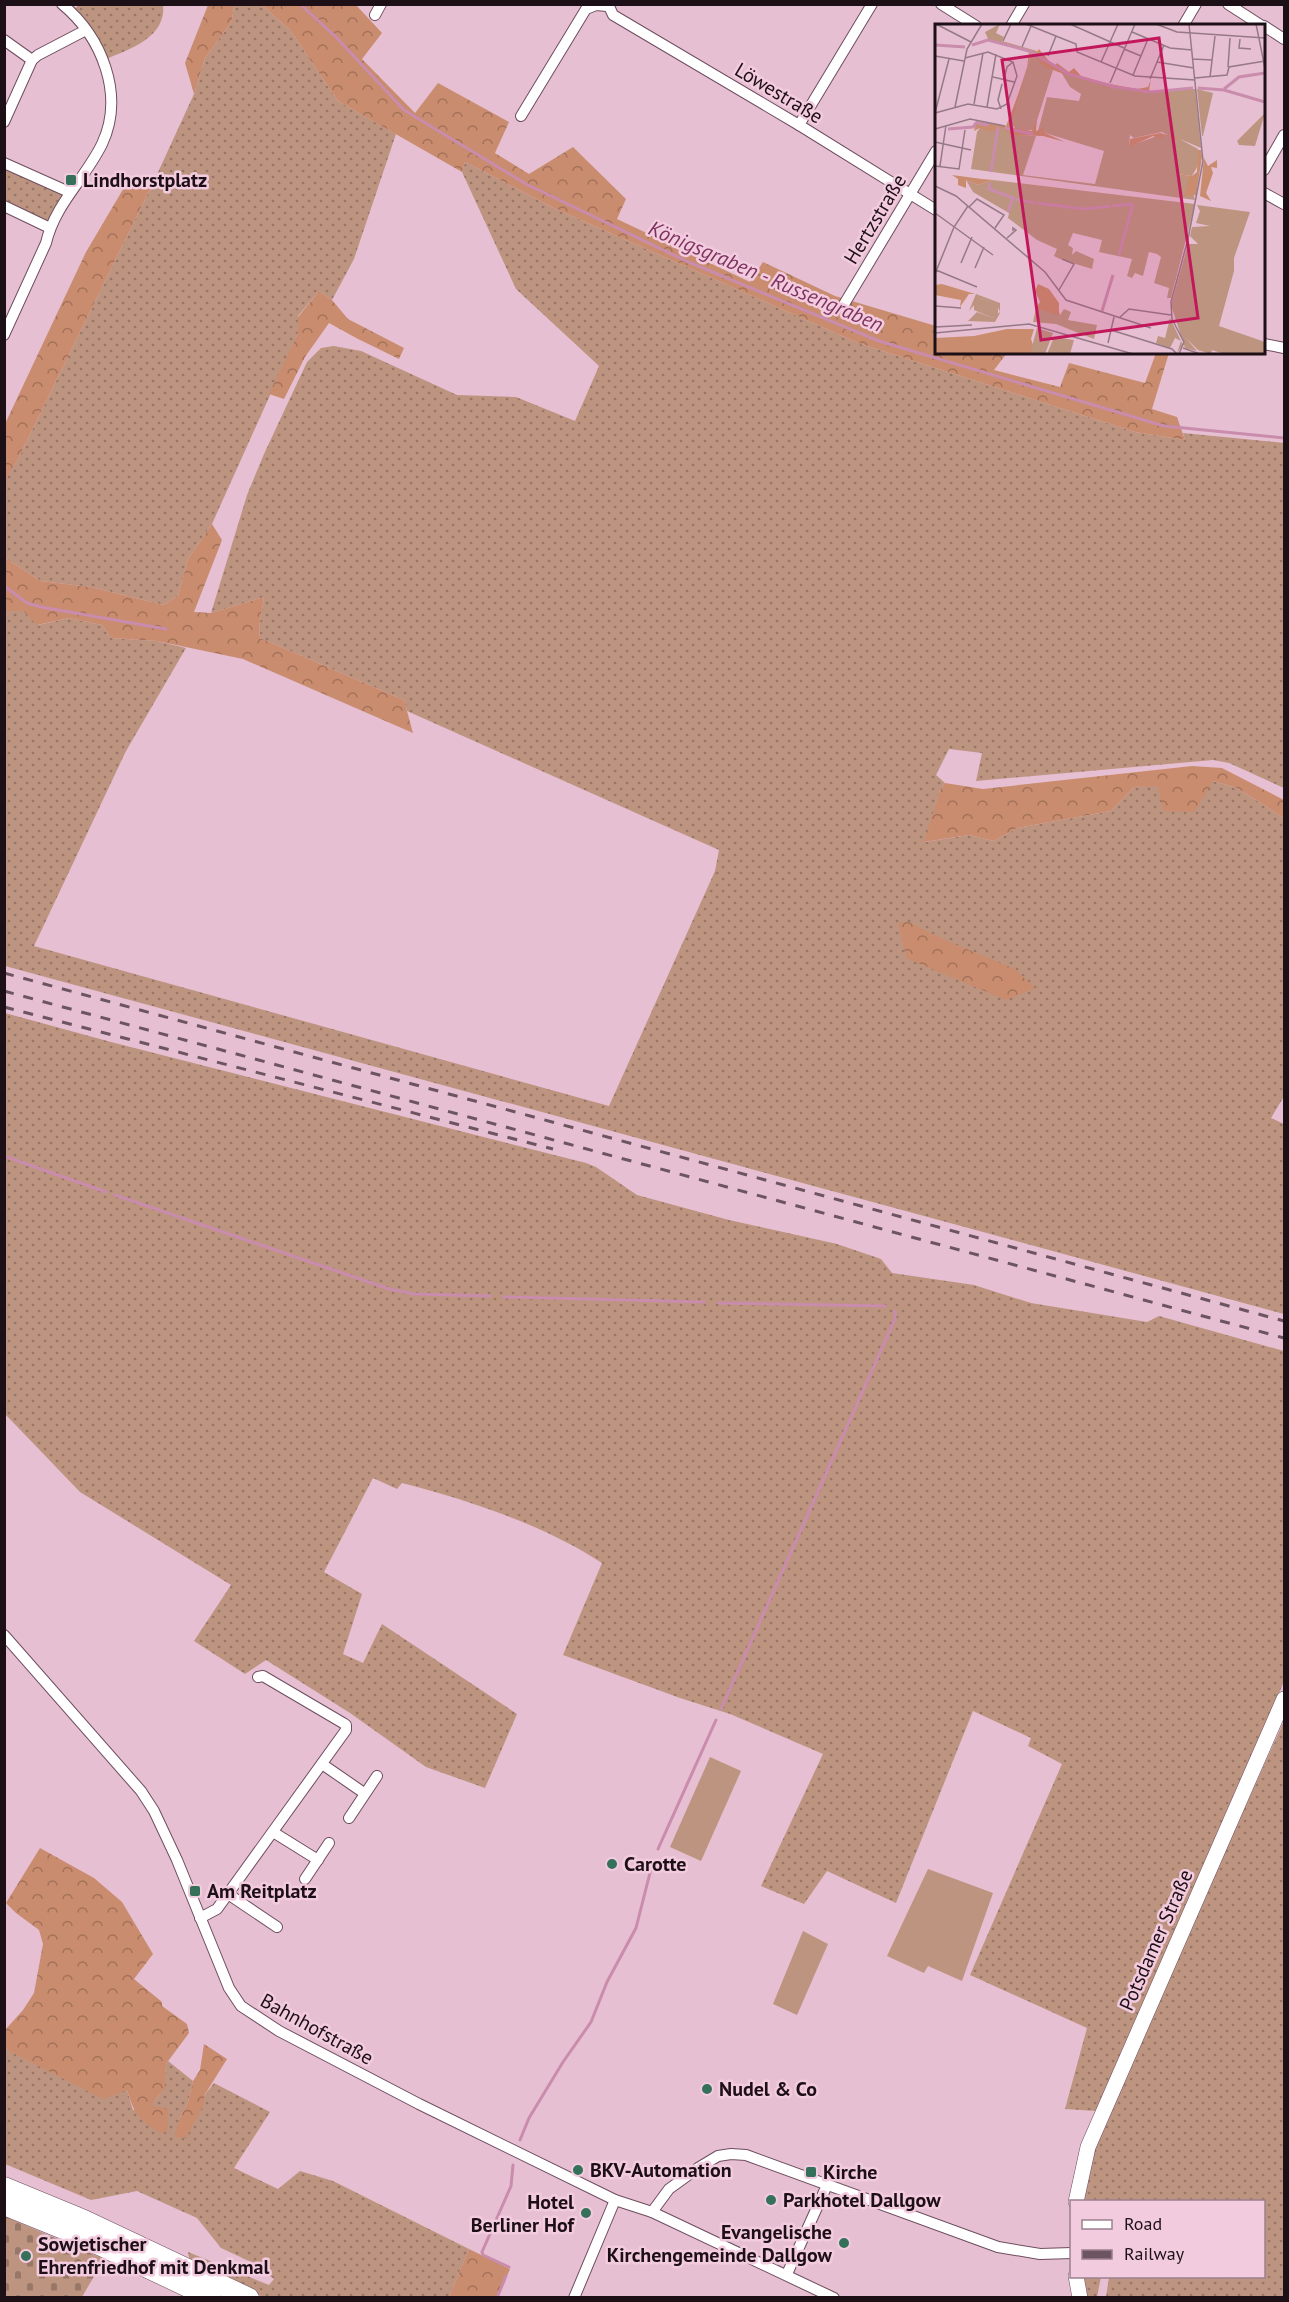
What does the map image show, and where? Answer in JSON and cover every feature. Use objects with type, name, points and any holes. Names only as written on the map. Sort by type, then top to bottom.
[{"type":"highway","points":[[4,2187],[84,2220],[249,2298]]},
{"type":"highway","points":[[4,2205],[78,2235],[211,2298]]},
{"type":"street","points":[[4,335],[46,243],[50,228],[69,192],[102,143],[109,117],[111,88],[104,62],[77,17],[62,4]]},
{"type":"street","points":[[375,15],[381,4]]},
{"type":"street","points":[[800,125],[872,4]]},
{"type":"street","points":[[941,4],[973,24]]},
{"type":"street","points":[[1012,24],[1024,4]]},
{"type":"street","points":[[1185,24],[1196,4]]},
{"type":"street","points":[[1228,4],[1260,24]]},
{"type":"street","points":[[521,116],[586,9],[596,5],[608,5]]},
{"type":"street","name":"Löwestraße","points":[[608,5],[613,15],[800,125],[935,209]]},
{"type":"street","points":[[1265,27],[1284,39]]},
{"type":"street","points":[[4,122],[32,60],[86,30]]},
{"type":"street","points":[[4,40],[32,60]]},
{"type":"street","points":[[1265,167],[1284,135]]},
{"type":"street","name":"Hertzstraße","points":[[843,306],[935,153]]},
{"type":"street","points":[[4,163],[69,192]]},
{"type":"street","points":[[1265,194],[1284,204]]},
{"type":"street","points":[[4,206],[50,228]]},
{"type":"street","points":[[1265,344],[1284,348]]},
{"type":"street","name":"Bahnhofstraße","points":[[4,1635],[141,1791],[154,1811],[177,1860],[232,1995],[246,2011],[302,2044],[408,2099],[615,2200],[652,2212],[834,2298]]},
{"type":"street","points":[[200,1918],[217,1909],[344,1733],[346,1725],[263,1676],[258,1677]]},
{"type":"street","name":"Potsdamer Straße","points":[[1076,2200],[1088,2147],[1284,1699]]},
{"type":"street","points":[[322,1764],[364,1793]]},
{"type":"street","points":[[349,1818],[377,1776]]},
{"type":"street","points":[[273,1832],[317,1860]]},
{"type":"street","points":[[305,1879],[329,1843]]},
{"type":"street","points":[[228,1894],[277,1927]]},
{"type":"street","points":[[652,2212],[669,2188],[718,2156],[746,2155],[828,2183],[998,2247],[1040,2254],[1070,2253]]},
{"type":"street","points":[[787,2274],[828,2183]]},
{"type":"street","points":[[574,2298],[615,2200]]},
{"type":"street","points":[[1076,2278],[1080,2298]]},
{"type":"green space","points":[[163,4],[163,16],[153,34],[135,46],[104,60],[72,11],[79,5]]},
{"type":"green space","points":[[208,5],[234,5],[232,21],[205,58],[194,94],[185,63]]},
{"type":"green space","points":[[234,5],[262,5],[290,30],[338,101],[396,134],[354,259],[332,300],[319,291],[298,316],[298,333],[212,524],[188,559],[178,596],[164,605],[91,587],[41,581],[5,558],[4,480],[17,461],[154,181],[194,94],[205,58],[232,21]]},
{"type":"green space","points":[[262,5],[356,5],[382,33],[362,59],[415,113],[438,83],[509,122],[495,153],[529,174],[573,147],[626,199],[617,219],[750,282],[763,262],[835,296],[935,326],[935,354],[1006,354],[994,370],[1060,387],[1069,363],[1145,383],[1156,354],[1169,354],[1152,409],[1177,417],[1185,440],[1135,432],[858,343],[554,208],[465,162],[462,172],[338,101],[290,30]]},
{"type":"green space","points":[[465,162],[554,208],[858,343],[1135,432],[1185,440],[1183,433],[1284,443],[1284,788],[1229,763],[1213,760],[976,781],[982,753],[949,749],[936,775],[945,783],[940,790],[925,842],[969,835],[994,841],[1017,828],[1111,811],[1134,787],[1213,781],[1237,788],[1284,818],[1284,1098],[1271,1118],[1284,1124],[1284,1314],[5,966],[4,611],[23,611],[38,625],[69,618],[102,625],[111,638],[157,641],[186,648],[126,751],[34,946],[609,1106],[715,871],[719,850],[407,711],[404,700],[260,638],[259,628],[264,597],[211,613],[247,495],[264,454],[307,362],[321,348],[334,346],[361,351],[457,395],[516,397],[575,421],[599,366],[516,289],[462,172]]},
{"type":"green space","points":[[5,164],[68,193],[49,226],[5,205]]},
{"type":"green space","points":[[154,181],[17,461],[5,480],[5,424],[86,252],[125,186]]},
{"type":"green space","points":[[319,291],[332,300],[348,319],[404,348],[399,359],[329,323],[305,357],[284,399],[269,394],[298,333],[298,317]]},
{"type":"green space","points":[[212,524],[222,540],[194,612],[211,613],[264,597],[259,628],[260,638],[404,700],[413,733],[243,659],[157,641],[111,638],[102,625],[69,618],[37,625],[23,611],[5,611],[5,558],[41,581],[91,587],[164,605],[178,596],[188,559]]},
{"type":"green space","points":[[1192,766],[1222,768],[1284,800],[1284,818],[1237,788],[1213,781],[1194,812],[1163,811],[1158,786],[1134,787],[1111,811],[1017,828],[994,841],[969,835],[924,842],[940,790],[945,783],[983,789]]},
{"type":"green space","points":[[909,922],[945,940],[1015,969],[1035,988],[1006,1000],[906,958],[898,923]]},
{"type":"green space","points":[[5,1013],[586,1163],[596,1167],[637,1195],[729,1220],[837,1244],[881,1259],[892,1273],[974,1285],[1031,1303],[1147,1322],[1159,1316],[1284,1351],[1284,1681],[1222,1833],[1096,2111],[1065,2109],[1087,2028],[970,1975],[1062,1764],[1028,1746],[1031,1738],[973,1711],[896,1903],[827,1871],[804,1904],[761,1886],[823,1754],[730,1714],[563,1655],[602,1563],[531,1525],[454,1498],[402,1483],[397,1489],[373,1478],[324,1572],[362,1594],[343,1654],[363,1663],[382,1624],[517,1714],[485,1788],[426,1767],[350,1713],[266,1660],[245,1674],[194,1641],[231,1585],[80,1492],[5,1414]]},
{"type":"green space","points":[[1284,1721],[1284,2297],[1106,2297],[1109,2278],[1265,2278],[1265,2200],[1083,2200],[1097,2135]]},
{"type":"green space","points":[[710,1757],[741,1771],[701,1861],[670,1847]]},
{"type":"green space","points":[[40,1848],[94,1878],[122,1902],[153,1954],[134,1979],[162,2002],[162,2006],[187,2024],[189,2033],[166,2064],[165,2088],[151,2105],[168,2109],[167,2132],[161,2133],[138,2116],[127,2090],[103,2099],[5,2049],[5,2030],[23,2010],[34,1993],[43,1944],[39,1930],[6,1903]]},
{"type":"green space","points":[[928,1869],[993,1893],[962,1981],[928,1966],[924,1973],[887,1956]]},
{"type":"green space","points":[[803,1931],[828,1944],[797,2015],[773,2004]]},
{"type":"green space","points":[[204,2044],[227,2059],[204,2096],[204,2104],[186,2138],[175,2137],[193,2081],[200,2070]]},
{"type":"green space","points":[[4,2049],[127,2090],[133,2110],[150,2104],[160,2094],[168,2061],[193,2081],[188,2102],[179,2120],[214,2083],[270,2112],[234,2168],[278,2189],[300,2171],[333,2181],[469,2249],[449,2297],[263,2297],[190,2262],[188,2252],[269,2285],[274,2279],[251,2262],[221,2248],[197,2218],[137,2191],[91,2200],[5,2164]]},
{"type":"green space","points":[[4,2216],[104,2259],[82,2297],[5,2297]]},
{"type":"green space","points":[[469,2249],[510,2269],[498,2297],[449,2297]]},
{"type":"green space","points":[[1082,2278],[1101,2278],[1097,2297],[1086,2297]]},
{"type":"waterway","name":"Königsgraben - Russengraben","points":[[300,4],[336,37],[404,110],[526,184],[686,261],[879,341],[1164,426],[1284,438]]},
{"type":"waterway","points":[[4,586],[27,603],[41,607],[166,629]]},
{"type":"waterway","points":[[4,1156],[106,1192]]},
{"type":"waterway","points":[[115,1195],[389,1289],[414,1294],[490,1296]]},
{"type":"waterway","points":[[504,1297],[704,1302]]},
{"type":"waterway","points":[[719,1303],[885,1306]]},
{"type":"waterway","points":[[721,1709],[895,1319],[895,1311]]},
{"type":"waterway","points":[[658,1849],[716,1720]]},
{"type":"waterway","points":[[520,2140],[529,2118],[563,2062],[591,2022],[607,1982],[636,1928],[653,1861]]},
{"type":"waterway","points":[[509,2267],[483,2255],[482,2252],[511,2186],[513,2165]]},
{"type":"waterway","points":[[497,2298],[506,2276]]},
{"type":"railway","points":[[4,973],[1284,1321]]},
{"type":"railway","points":[[4,991],[1284,1338]]},
{"type":"railway","points":[[4,1007],[553,1149]]},
{"type":"place","name":"Lindhorstplatz","points":[[71,180]]},
{"type":"place","name":"Carotte","points":[[612,1864]]},
{"type":"place","name":"Am Reitplatz","points":[[195,1891]]},
{"type":"place","name":"Nudel & Co","points":[[707,2089]]},
{"type":"place","name":"BKV-Automation","points":[[578,2170]]},
{"type":"place","name":"Kirche","points":[[811,2172]]},
{"type":"place","name":"Parkhotel Dallgow","points":[[771,2200]]},
{"type":"place","name":"Hotel Berliner Hof","points":[[586,2213]]},
{"type":"place","name":"Evangelische Kirchengemeinde Dallgow","points":[[844,2243]]},
{"type":"place","name":"Sowjetischer Ehrenfriedhof mit Denkmal","points":[[26,2256]]}]
